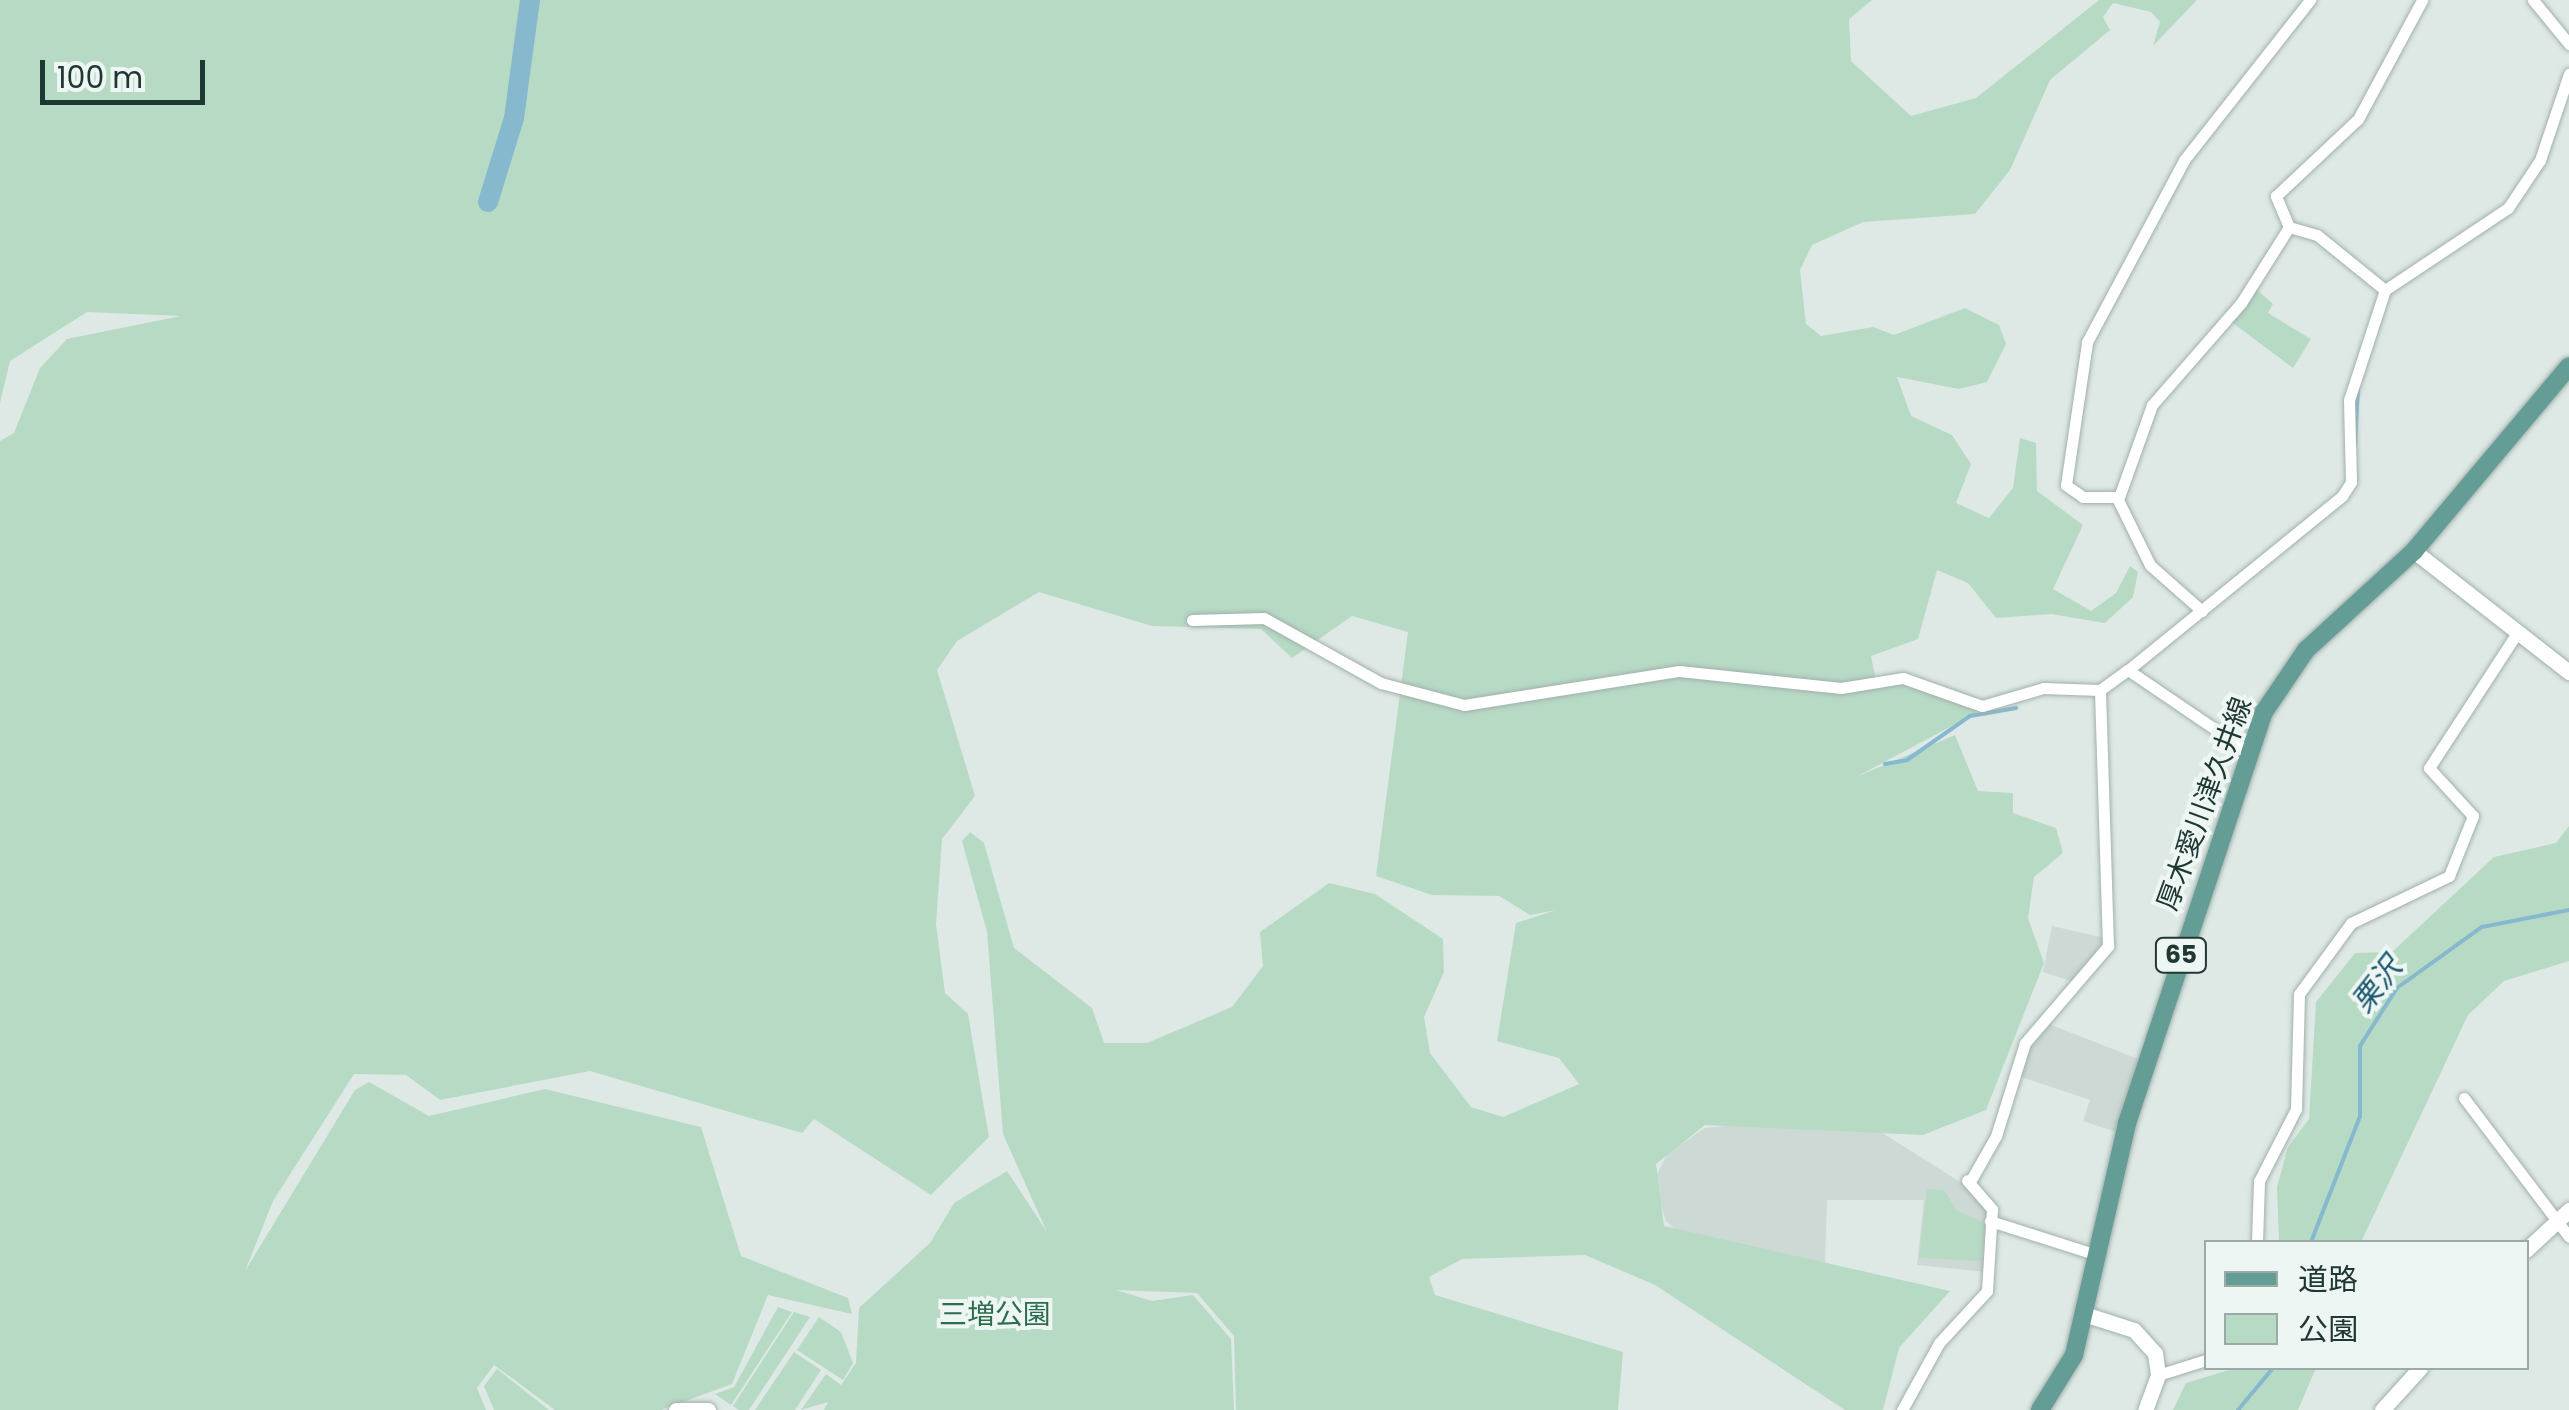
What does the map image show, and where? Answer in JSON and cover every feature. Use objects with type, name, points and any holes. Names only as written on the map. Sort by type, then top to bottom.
[{"type":"main road","name":"厚木愛川津久井線","points":[[2040,1410],[2071,1363],[2094,1254],[2247,751],[2294,664],[2414,551],[2569,366]]},
{"type":"street","points":[[2118,497],[2083,497],[2066,486],[2086,342],[2184,160],[2310,0]]},
{"type":"street","points":[[2385,290],[2317,235],[2290,227],[2276,196],[2358,119],[2422,0]]},
{"type":"street","points":[[2533,0],[2569,44]]},
{"type":"street","points":[[1192,620],[1264,618],[1382,683],[1464,706],[1679,670],[1841,688],[1903,678],[1982,706],[2042,688],[2100,690],[2202,610],[2351,482],[2349,400],[2385,290],[2508,208],[2540,160],[2569,74]]},
{"type":"street","points":[[2202,610],[2150,564],[2118,497],[2152,405],[2241,303],[2290,227]]},
{"type":"street","points":[[2414,551],[2569,672]]},
{"type":"street","points":[[2258,1240],[2259,1181],[2296,1109],[2299,994],[2351,924],[2449,876],[2473,816],[2429,768],[2517,634]]},
{"type":"street","points":[[2128,670],[2247,751]]},
{"type":"street","points":[[1902,1410],[1940,1343],[1984,1300],[1992,1209],[1969,1180],[1996,1136],[2026,1043],[2106,955],[2113,897],[2100,690]]},
{"type":"street","points":[[2464,1098],[2569,1237]]},
{"type":"street","points":[[2529,1247],[2569,1210]]},
{"type":"street","points":[[1990,1220],[2094,1254]]},
{"type":"street","points":[[2084,1314],[2140,1335],[2158,1375],[2145,1410]]},
{"type":"street","points":[[2158,1375],[2204,1361]]},
{"type":"street","points":[[2382,1410],[2418,1370]]},
{"type":"street","points":[[676,1410],[708,1410]]},
{"type":"shaded area","points":[[2052,926],[2105,938],[2074,982],[2043,972]]},
{"type":"shaded area","points":[[2044,1022],[2138,1059],[2116,1132],[2083,1121],[2090,1100],[2016,1075]]},
{"type":"shaded area","points":[[1818,1116],[1884,1134],[1976,1192],[1988,1207],[1986,1272],[1917,1265],[1924,1200],[1827,1200],[1825,1264],[1679,1233],[1666,1221],[1654,1181],[1667,1154],[1705,1128]]},
{"type":"green space","name":"三増公園","points":[[0,0],[1872,0],[1849,19],[1851,61],[1911,116],[1976,98],[2099,0],[2197,0],[2153,46],[2160,22],[2151,12],[2113,3],[2103,17],[2110,30],[2050,80],[2010,170],[1975,214],[1863,222],[1812,245],[1800,270],[1806,324],[1821,336],[1873,327],[1894,335],[1965,308],[1999,325],[2006,344],[1987,382],[1959,389],[1897,377],[1911,416],[1952,435],[1971,464],[1956,503],[1989,518],[2013,488],[2020,438],[2036,443],[2037,491],[2083,525],[2053,589],[2091,611],[2116,593],[2130,566],[2138,572],[2133,597],[2105,623],[2051,614],[1996,618],[1968,583],[1937,570],[1918,639],[1871,656],[1877,687],[1910,684],[1980,711],[1856,777],[1955,735],[1978,791],[2013,793],[2013,813],[2056,828],[2063,853],[2034,877],[2028,918],[2044,963],[1986,1110],[1923,1135],[1705,1125],[1656,1164],[1664,1226],[1950,1291],[1899,1348],[1883,1410],[1845,1410],[1655,1285],[1585,1255],[1462,1259],[1429,1277],[1435,1295],[1623,1352],[1618,1410],[1236,1410],[1234,1336],[1197,1293],[1116,1290],[1152,1301],[1193,1295],[1231,1339],[1234,1410],[824,1410],[828,1402],[801,1410],[826,1374],[841,1385],[856,1363],[859,1308],[930,1243],[954,1203],[1007,1171],[1047,1232],[1003,1134],[987,932],[962,841],[970,832],[984,843],[1014,948],[1092,1008],[1104,1043],[1147,1043],[1232,1007],[1263,966],[1260,932],[1329,883],[1375,894],[1443,939],[1444,972],[1424,1017],[1430,1053],[1471,1107],[1503,1117],[1579,1084],[1559,1058],[1497,1041],[1516,923],[1556,910],[1530,915],[1499,896],[1432,895],[1376,876],[1408,632],[1352,616],[1292,658],[1261,629],[1152,626],[1039,592],[957,641],[937,670],[975,796],[942,839],[936,924],[945,993],[968,1014],[989,1137],[931,1195],[814,1119],[802,1133],[590,1071],[440,1100],[406,1075],[354,1074],[273,1201],[245,1271],[355,1090],[369,1082],[429,1116],[545,1089],[701,1127],[741,1256],[848,1298],[852,1314],[768,1295],[732,1384],[661,1410],[555,1410],[494,1365],[477,1388],[486,1410],[0,1410],[0,441],[14,433],[40,368],[67,339],[181,316],[87,312],[10,361],[0,403]]},
{"type":"green space","points":[[2255,288],[2273,304],[2268,313],[2311,339],[2293,368],[2230,321]]},
{"type":"green space","points":[[2569,826],[2569,961],[2504,981],[2468,1015],[2362,1240],[2279,1240],[2277,1187],[2288,1147],[2309,1119],[2316,1002],[2355,953],[2392,952],[2494,857],[2556,843]]},
{"type":"green space","points":[[1927,1189],[1944,1190],[1957,1211],[1985,1223],[1981,1261],[1919,1258]]},
{"type":"green space","points":[[778,1307],[792,1312],[731,1405],[715,1394],[734,1387]]},
{"type":"green space","points":[[794,1312],[810,1317],[749,1410],[739,1410],[733,1406]]},
{"type":"green space","points":[[819,1317],[841,1332],[853,1363],[843,1380],[797,1350]]},
{"type":"green space","points":[[794,1352],[821,1370],[795,1410],[755,1410]]},
{"type":"green space","points":[[497,1369],[549,1410],[494,1410],[484,1386]]},
{"type":"green space","points":[[2229,1370],[2315,1370],[2298,1410],[2173,1410],[2186,1383]]},
{"type":"waterway","points":[[488,202],[514,118],[530,0]]},
{"type":"waterway","points":[[2355,444],[2358,389]]},
{"type":"waterway","points":[[1885,764],[1907,760],[1970,716],[2016,708]]},
{"type":"waterway","name":"栗沢","points":[[2312,1240],[2360,1116],[2360,1046],[2397,988],[2482,927],[2569,910]]},
{"type":"waterway","name":"栗沢","points":[[2238,1410],[2271,1370]]}]
